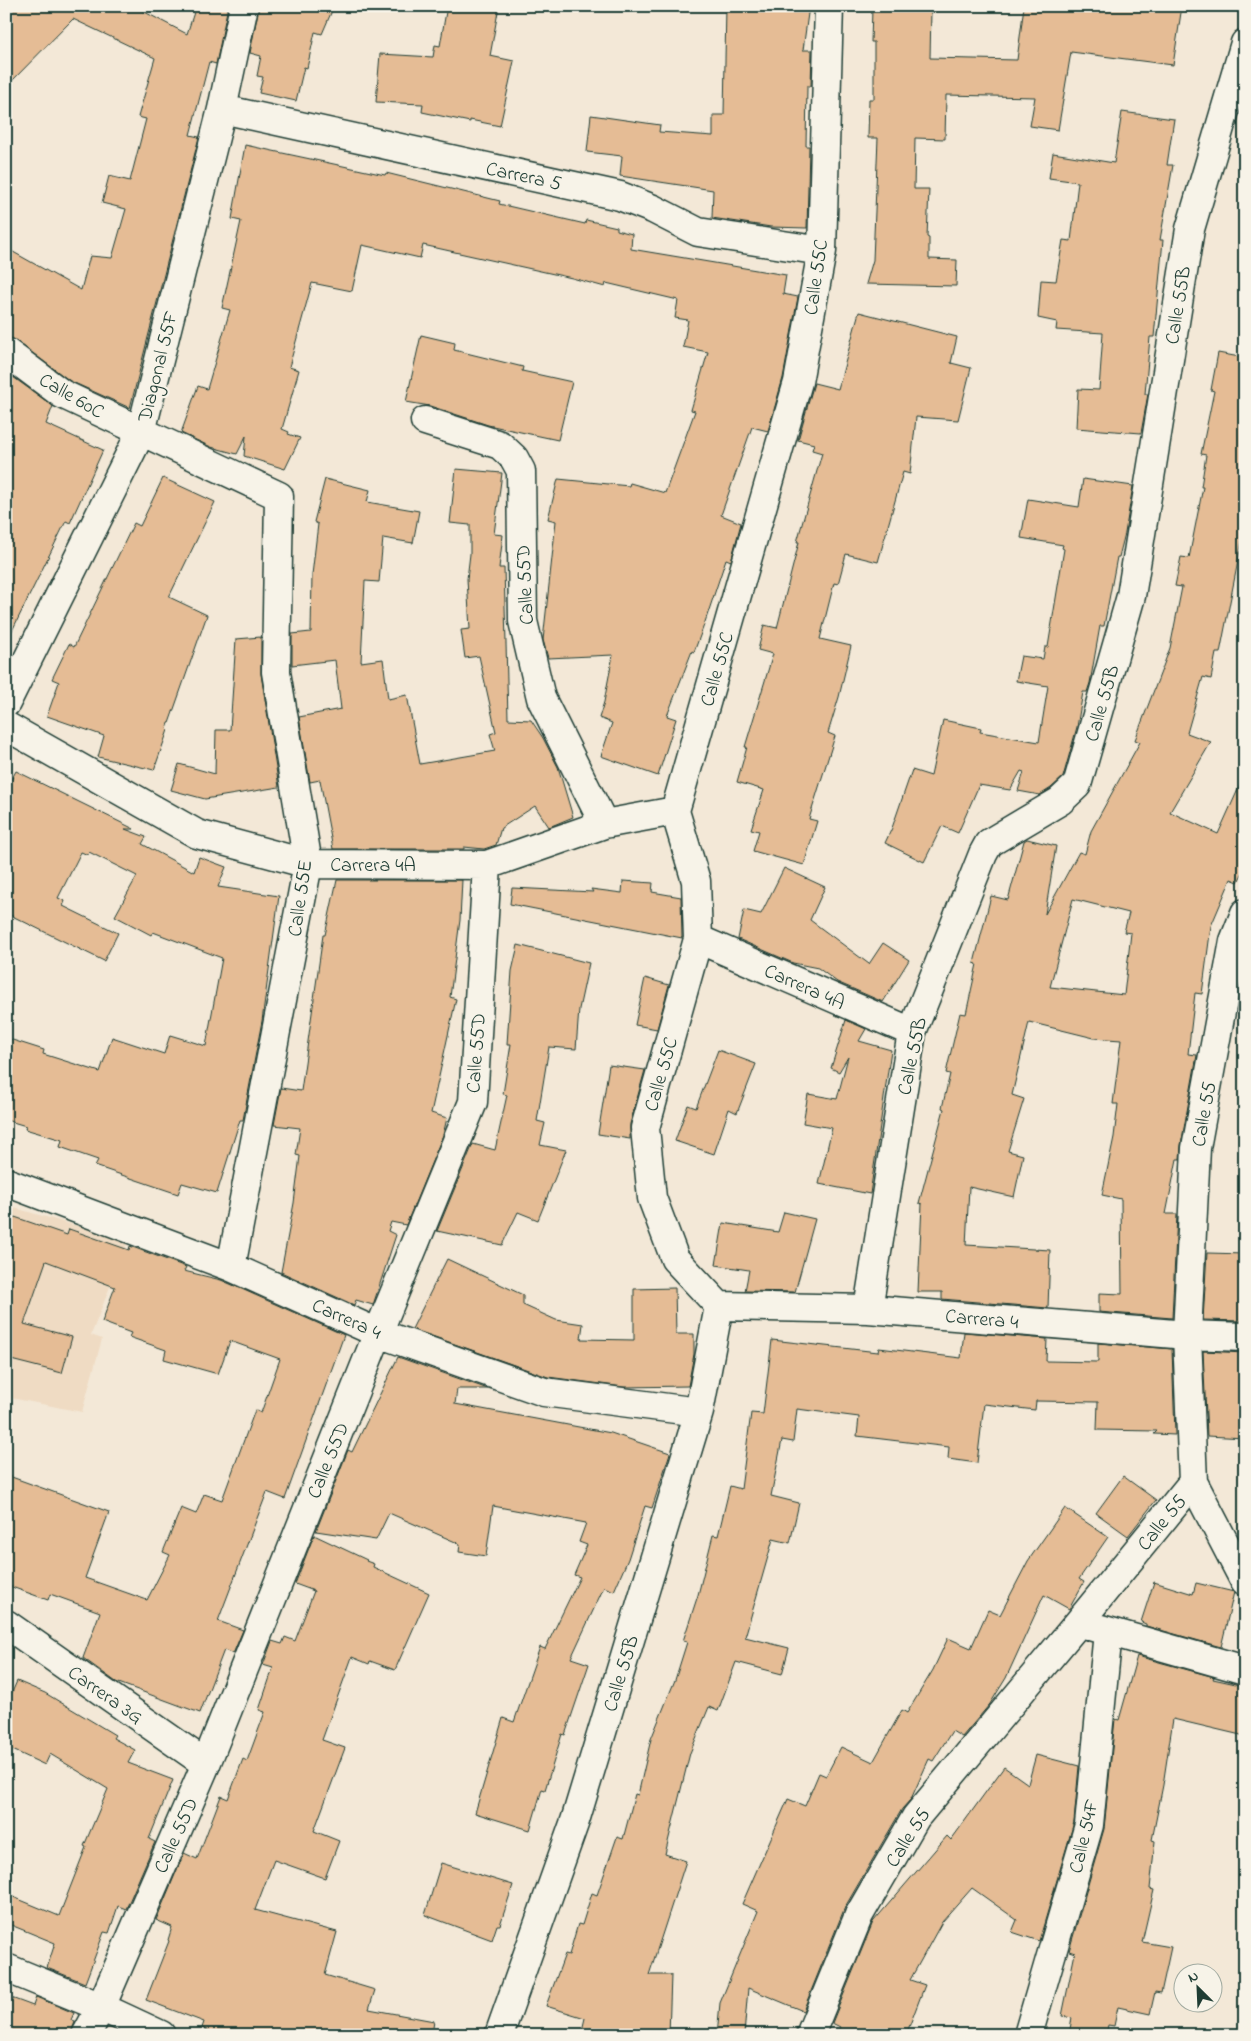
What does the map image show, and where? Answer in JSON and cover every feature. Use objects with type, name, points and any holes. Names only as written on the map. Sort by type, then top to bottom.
[{"type":"street","name":"Diagonal 55F","points":[[6,703],[141,432],[222,109],[244,6]]},
{"type":"street","name":"Calle 55C","points":[[719,1306],[675,1259],[652,1198],[645,1128],[698,939],[696,882],[675,811],[798,382],[822,251],[829,6]]},
{"type":"street","name":"Calle 55B","points":[[868,1309],[912,1032],[983,854],[990,843],[1060,801],[1077,785],[1131,596],[1190,228],[1245,43]]},
{"type":"street","name":"Carrera 5","points":[[222,109],[620,196],[653,209],[698,232],[822,251]]},
{"type":"street","name":"Calle 60C","points":[[6,352],[62,394],[279,496]]},
{"type":"street","name":"Calle 55D","points":[[426,421],[500,445],[514,458],[521,471],[523,621],[542,698],[604,824]]},
{"type":"street","name":"Calle 55E","points":[[232,1267],[308,864],[276,672],[279,496]]},
{"type":"street","name":"Carrera 4A","points":[[6,726],[198,834],[308,864],[487,865],[604,824],[675,811]]},
{"type":"street","name":"Calle 55D","points":[[86,2035],[101,2007],[206,1764],[378,1333],[473,1102],[487,865]]},
{"type":"street","name":"Calle 55","points":[[810,2035],[859,1915],[916,1817],[1193,1482],[1187,1335],[1196,1148],[1234,941],[1245,913]]},
{"type":"street","name":"Carrera 4A","points":[[698,939],[912,1032]]},
{"type":"street","name":"Carrera 4","points":[[6,1182],[232,1267],[378,1333],[544,1392],[699,1412]]},
{"type":"street","name":"Calle 55B","points":[[499,2035],[575,1821],[699,1412],[719,1306]]},
{"type":"street","name":"Carrera 4","points":[[719,1306],[868,1309],[1187,1335],[1245,1337]]},
{"type":"street","points":[[1193,1482],[1245,1582]]},
{"type":"street","points":[[1079,1622],[1108,1632],[1245,1670]]},
{"type":"street","name":"Carrera 3G","points":[[6,1624],[206,1764]]},
{"type":"street","name":"Calle 54F","points":[[1028,2035],[1089,1825],[1108,1632]]},
{"type":"street","points":[[6,1968],[101,2007],[161,2035]]},
{"type":"shaded area","points":[[15,1208],[128,1241],[91,1335],[102,1339],[82,1412],[6,1397],[6,1227]]},
{"type":"building","points":[[6,6],[133,6],[187,34],[196,6],[228,6],[216,64],[209,62],[190,135],[199,137],[130,408],[70,381],[15,340],[6,337],[6,248],[81,290],[90,256],[112,258],[126,209],[102,203],[109,176],[130,181],[146,119],[138,117],[155,58],[73,19],[6,87]]},
{"type":"building","points":[[259,6],[334,6],[322,34],[315,32],[307,68],[304,67],[296,101],[259,93],[263,77],[257,76],[261,56],[250,53]]},
{"type":"building","points":[[447,6],[499,6],[490,56],[514,61],[500,126],[422,112],[423,104],[376,102],[380,54],[433,57],[435,45],[440,46]]},
{"type":"building","points":[[726,6],[809,6],[803,50],[812,50],[811,86],[807,86],[806,146],[809,146],[807,228],[771,227],[712,218],[713,190],[620,176],[622,156],[587,152],[591,115],[660,125],[659,132],[713,136],[713,115],[724,115]]},
{"type":"building","points":[[1024,6],[1182,6],[1173,65],[1071,52],[1058,130],[1030,126],[1035,97],[946,95],[945,139],[915,138],[914,189],[929,189],[927,237],[929,238],[929,259],[957,260],[956,286],[866,284],[873,260],[878,138],[868,138],[869,99],[874,99],[874,42],[871,42],[872,9],[931,10],[930,58],[1017,60]]},
{"type":"building","points":[[1122,112],[1174,119],[1167,165],[1173,165],[1160,240],[1163,240],[1154,337],[1150,337],[1145,394],[1148,394],[1141,433],[1076,428],[1078,389],[1099,390],[1103,333],[1056,330],[1057,322],[1038,318],[1041,280],[1056,281],[1063,240],[1071,241],[1078,182],[1049,178],[1053,153],[1114,163]]},
{"type":"building","points":[[245,145],[385,175],[386,173],[500,201],[499,204],[585,224],[586,220],[617,227],[617,230],[632,234],[631,249],[786,275],[783,294],[798,297],[783,378],[768,431],[752,427],[721,515],[741,523],[731,561],[726,559],[694,652],[692,651],[667,716],[676,719],[658,776],[601,756],[612,723],[599,718],[613,655],[548,658],[543,640],[556,521],[548,519],[558,479],[629,486],[630,483],[665,493],[695,411],[691,410],[708,352],[683,347],[688,320],[675,318],[678,300],[606,283],[605,287],[423,245],[420,258],[362,245],[352,291],[312,283],[289,367],[299,370],[282,429],[289,432],[288,434],[300,438],[285,469],[244,456],[246,436],[237,454],[211,447],[181,433],[198,386],[207,389],[230,310],[222,308],[241,221],[232,219]]},
{"type":"building","points":[[859,312],[957,337],[951,363],[971,368],[958,420],[916,417],[910,474],[903,472],[878,562],[846,554],[838,584],[834,583],[820,639],[851,646],[828,733],[835,736],[809,819],[817,821],[804,865],[753,851],[759,831],[751,829],[764,790],[737,782],[747,747],[745,747],[773,654],[758,650],[764,625],[777,628],[799,542],[797,542],[822,453],[812,450],[814,444],[798,440],[814,383],[838,389]]},
{"type":"building","points":[[421,335],[455,343],[454,350],[523,367],[522,371],[572,382],[558,440],[488,425],[430,406],[406,402]]},
{"type":"building","points":[[1218,353],[1245,358],[1245,525],[1220,653],[1216,653],[1211,679],[1203,677],[1187,733],[1211,742],[1170,812],[1218,834],[1245,774],[1245,868],[1238,882],[1231,879],[1211,926],[1202,994],[1195,993],[1188,1054],[1197,1055],[1180,1159],[1177,1159],[1166,1214],[1177,1214],[1172,1318],[1099,1312],[1099,1293],[1122,1294],[1121,1199],[1102,1195],[1114,1137],[1118,1104],[1113,1104],[1121,1040],[1094,1038],[1029,1022],[1012,1095],[1024,1099],[1008,1151],[1023,1155],[1014,1197],[969,1187],[966,1245],[1050,1250],[1048,1308],[942,1299],[942,1292],[918,1292],[922,1204],[919,1203],[944,1109],[942,1108],[950,1074],[946,1073],[960,1013],[966,1014],[977,964],[974,963],[991,896],[1008,900],[1024,841],[1027,839],[1056,846],[1045,914],[1079,852],[1085,854],[1091,831],[1140,742],[1135,740],[1170,648],[1182,587],[1175,586],[1181,557],[1189,558],[1203,487],[1201,487],[1206,455],[1201,454],[1214,391],[1211,390]],"holes":[[[1073,899],[1129,913],[1124,932],[1131,933],[1124,995],[1050,987]]]},
{"type":"building","points":[[13,377],[53,406],[46,424],[103,450],[70,523],[66,521],[6,643],[6,393]]},
{"type":"building","points":[[456,469],[502,473],[494,534],[503,535],[499,568],[504,568],[508,719],[531,720],[543,738],[558,767],[573,817],[549,827],[535,806],[501,828],[496,845],[484,849],[464,847],[464,849],[333,849],[320,780],[310,782],[299,717],[341,709],[335,660],[292,665],[292,634],[311,632],[312,575],[318,524],[314,522],[325,479],[370,490],[367,502],[419,511],[413,543],[383,538],[379,582],[365,581],[361,662],[383,659],[388,699],[407,695],[420,764],[495,751],[490,734],[496,732],[479,656],[465,658],[461,630],[470,629],[467,579],[470,554],[470,525],[450,523]]},
{"type":"building","points":[[163,478],[215,502],[169,597],[207,615],[154,770],[98,757],[104,736],[47,716],[59,682],[52,679],[69,644],[74,647],[134,523],[140,526]]},
{"type":"building","points":[[1083,479],[1133,486],[1125,533],[1119,557],[1117,557],[1104,626],[1100,626],[1090,683],[1087,692],[1083,692],[1077,727],[1063,777],[1040,795],[1018,791],[1024,772],[1021,771],[1010,790],[979,785],[958,833],[942,826],[924,862],[885,843],[912,770],[931,776],[943,720],[981,728],[980,732],[1039,742],[1048,686],[1016,681],[1021,656],[1043,659],[1045,647],[1048,647],[1064,549],[1062,548],[1063,545],[1021,538],[1028,499],[1079,507]]},
{"type":"building","points":[[261,637],[261,674],[279,787],[205,799],[171,790],[179,764],[215,774],[216,730],[230,730],[236,639]]},
{"type":"building","points":[[16,771],[134,829],[125,829],[146,837],[142,844],[194,872],[199,857],[226,867],[218,887],[279,896],[262,1021],[243,1120],[240,1120],[217,1193],[182,1183],[178,1194],[95,1166],[98,1160],[60,1147],[62,1140],[25,1129],[26,1126],[6,1120],[6,1038],[44,1050],[43,1054],[100,1072],[112,1037],[164,1054],[170,1035],[206,1046],[222,958],[153,932],[151,935],[115,916],[137,876],[89,852],[88,855],[81,852],[58,898],[65,901],[63,906],[118,933],[104,961],[6,913],[6,789]]},
{"type":"building","points":[[784,868],[825,887],[810,920],[869,964],[883,943],[909,960],[883,1002],[837,982],[818,968],[793,963],[738,939],[744,910],[761,914]]},
{"type":"building","points":[[337,880],[462,880],[460,920],[450,997],[456,999],[431,1113],[447,1118],[443,1135],[406,1225],[391,1222],[388,1231],[396,1235],[373,1305],[356,1300],[354,1305],[281,1272],[294,1203],[300,1156],[296,1155],[300,1128],[274,1125],[281,1088],[301,1091],[323,935],[325,935]]},
{"type":"building","points":[[623,881],[653,883],[652,892],[681,897],[682,938],[510,904],[512,888],[593,892],[591,889],[622,893]]},
{"type":"building","points":[[518,945],[589,963],[579,1009],[576,1049],[549,1047],[537,1121],[545,1123],[540,1145],[566,1150],[538,1220],[518,1212],[502,1245],[437,1231],[473,1144],[495,1150],[507,1095],[503,1094],[511,1044],[507,1044],[512,971]]},
{"type":"building","points":[[645,978],[669,985],[657,1029],[635,1025]]},
{"type":"building","points":[[846,1020],[866,1029],[859,1041],[891,1050],[870,1194],[819,1184],[832,1128],[803,1123],[808,1094],[837,1099],[848,1057],[839,1072],[831,1068]]},
{"type":"building","points":[[718,1050],[756,1064],[737,1113],[729,1109],[714,1154],[675,1141],[688,1105],[696,1108]]},
{"type":"building","points":[[609,1065],[645,1070],[630,1124],[630,1139],[598,1134]]},
{"type":"building","points":[[784,1212],[815,1219],[795,1292],[745,1291],[749,1270],[716,1265],[723,1223],[778,1232]]},
{"type":"building","points":[[6,1214],[67,1235],[69,1229],[129,1250],[130,1246],[186,1267],[184,1271],[221,1280],[344,1335],[285,1499],[267,1492],[218,1621],[243,1630],[233,1654],[224,1650],[200,1713],[116,1682],[83,1658],[100,1612],[50,1594],[48,1600],[6,1585],[6,1475],[109,1512],[85,1578],[147,1600],[170,1555],[163,1552],[181,1508],[196,1514],[204,1494],[222,1500],[255,1410],[261,1413],[280,1359],[230,1341],[218,1374],[164,1359],[166,1350],[129,1337],[131,1333],[102,1322],[115,1287],[46,1261],[24,1324],[72,1337],[62,1373],[11,1360],[10,1363],[6,1363]]},
{"type":"building","points":[[1207,1253],[1245,1254],[1245,1321],[1203,1320]]},
{"type":"building","points":[[447,1259],[523,1295],[523,1305],[556,1320],[583,1324],[581,1339],[634,1340],[634,1289],[675,1288],[676,1334],[694,1334],[694,1354],[688,1386],[624,1387],[548,1377],[412,1329]]},
{"type":"building","points":[[964,1332],[1047,1339],[1046,1361],[1098,1362],[1098,1343],[1172,1349],[1175,1435],[1154,1434],[1157,1431],[1097,1430],[1098,1402],[1036,1401],[1035,1410],[984,1404],[977,1463],[948,1459],[949,1447],[857,1436],[859,1417],[797,1409],[793,1442],[782,1440],[771,1496],[799,1503],[790,1543],[773,1539],[745,1637],[789,1648],[782,1674],[736,1662],[718,1711],[709,1707],[690,1753],[665,1854],[686,1861],[649,1975],[671,1975],[669,2035],[581,2035],[585,2018],[546,2006],[565,1954],[569,1955],[578,1924],[582,1925],[592,1893],[597,1895],[617,1837],[623,1839],[635,1794],[638,1795],[651,1739],[675,1680],[687,1642],[683,1641],[698,1595],[713,1535],[718,1536],[730,1486],[741,1489],[751,1413],[763,1414],[772,1340],[878,1352],[879,1348],[961,1358]]},
{"type":"building","points":[[1203,1351],[1245,1353],[1245,1438],[1207,1436]]},
{"type":"building","points":[[398,1357],[488,1389],[457,1389],[455,1404],[611,1433],[670,1453],[652,1508],[645,1506],[628,1559],[614,1591],[604,1587],[571,1658],[589,1664],[565,1735],[562,1734],[545,1790],[542,1789],[530,1830],[475,1813],[503,1718],[514,1722],[540,1647],[545,1649],[580,1577],[574,1575],[587,1545],[579,1542],[586,1523],[493,1506],[486,1556],[459,1552],[460,1544],[389,1513],[376,1540],[316,1531],[348,1450],[352,1452]]},
{"type":"building","points":[[1123,1476],[1156,1500],[1128,1536],[1096,1513]]},
{"type":"building","points":[[1065,1508],[1108,1537],[1079,1579],[1084,1582],[1069,1609],[1044,1595],[1006,1678],[990,1704],[962,1737],[952,1731],[933,1761],[929,1759],[911,1799],[902,1809],[845,1907],[803,2011],[748,1988],[744,2035],[717,2035],[720,2003],[758,1911],[742,1904],[788,1799],[805,1806],[819,1773],[826,1776],[841,1747],[873,1762],[902,1710],[907,1713],[933,1670],[948,1638],[971,1648],[988,1610],[1000,1615],[1028,1561]]},
{"type":"building","points":[[314,1535],[367,1560],[374,1564],[373,1567],[429,1593],[395,1670],[370,1661],[369,1664],[352,1657],[322,1740],[345,1748],[314,1831],[339,1841],[325,1878],[274,1860],[255,1910],[337,1932],[325,1975],[375,1990],[369,2009],[434,2021],[432,2035],[219,2035],[202,2028],[204,2022],[146,2000],[169,1941],[172,1927],[156,1920],[184,1853],[197,1859],[221,1796],[228,1799],[243,1759],[247,1761],[265,1712],[259,1710],[273,1668],[263,1665],[272,1641],[282,1644],[285,1637],[295,1641],[314,1591],[295,1584]]},
{"type":"building","points":[[1154,1582],[1193,1594],[1196,1583],[1234,1592],[1221,1647],[1146,1626],[1146,1624],[1141,1622]]},
{"type":"building","points":[[1137,1656],[1214,1677],[1213,1679],[1245,1686],[1245,1736],[1173,1719],[1152,1840],[1155,1841],[1150,1889],[1154,1890],[1142,1942],[1171,1947],[1161,1993],[1155,1992],[1150,2014],[1118,2007],[1114,2026],[1108,2025],[1106,2035],[1069,2035],[1072,2018],[1062,2016],[1075,1953],[1069,1951],[1104,1829],[1115,1719],[1119,1720]]},
{"type":"building","points":[[17,1681],[45,1693],[115,1735],[113,1738],[135,1750],[128,1763],[173,1780],[149,1839],[155,1842],[126,1909],[118,1906],[109,1933],[104,1932],[85,1983],[47,1968],[55,1943],[6,1923],[6,1894],[59,1916],[86,1847],[84,1846],[108,1789],[50,1754],[45,1765],[6,1747],[6,1706]]},
{"type":"building","points":[[1036,1755],[1079,1766],[1074,1822],[1039,1941],[1012,1932],[1017,1920],[972,1888],[942,1922],[910,1980],[925,1985],[906,2035],[837,2035],[840,2027],[832,2023],[873,1922],[947,1836],[951,1840],[1004,1767],[1028,1784]]},
{"type":"building","points":[[441,1863],[513,1885],[500,1925],[497,1925],[492,1940],[425,1915]]},
{"type":"building","points":[[6,1996],[33,2006],[36,1997],[74,2013],[71,2020],[75,2022],[70,2035],[6,2035]]}]
